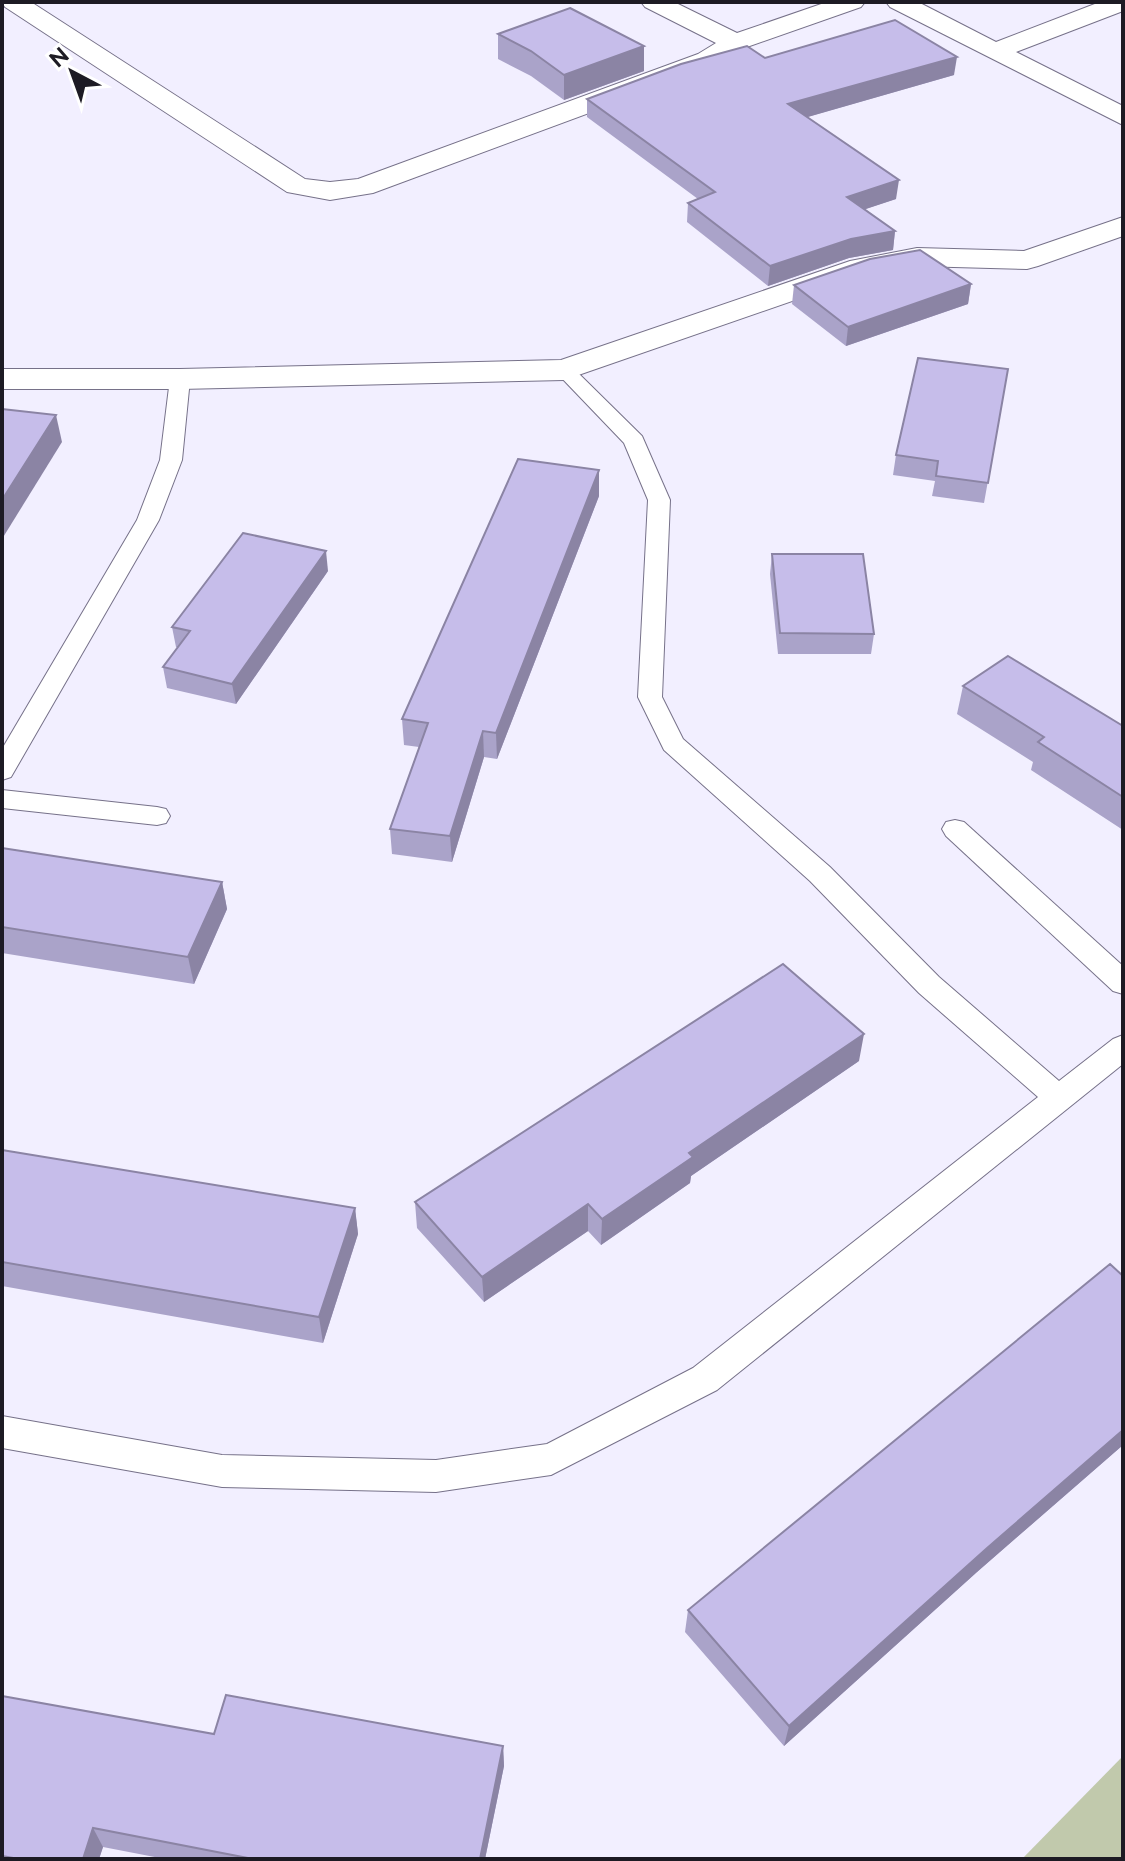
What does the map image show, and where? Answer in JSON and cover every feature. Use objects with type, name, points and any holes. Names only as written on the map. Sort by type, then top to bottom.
[{"type":"street","points":[[14,2],[297,186],[330,191],[378,182],[707,60],[735,42],[852,2]]},
{"type":"street","points":[[654,2],[735,42]]},
{"type":"street","points":[[899,2],[1123,117]]},
{"type":"street","points":[[995,51],[1123,2]]},
{"type":"street","points":[[2,379],[180,379],[564,370],[861,267],[917,257],[1027,260],[1123,226]]},
{"type":"lane","points":[[564,370],[634,441],[659,500],[650,697],[673,744],[820,874],[929,985],[1059,1098]]},
{"type":"lane","points":[[2,771],[148,520],[171,460],[180,379]]},
{"type":"lane","points":[[2,799],[157,816]]},
{"type":"lane","points":[[955,829],[1123,983]]},
{"type":"lane","points":[[2,1432],[222,1471],[436,1476],[551,1459],[705,1379],[1123,1047]]},
{"type":"green space","points":[[1123,1756],[1123,1859],[1022,1859]]},
{"type":"building","points":[[570,8],[644,46],[564,75],[531,51],[498,34]]},
{"type":"building","points":[[895,20],[957,57],[788,104],[899,180],[847,197],[895,231],[851,239],[770,266],[688,203],[715,192],[587,99],[681,64],[747,46],[765,58]]},
{"type":"building","points":[[920,250],[971,284],[848,327],[794,285],[870,259]]},
{"type":"building","points":[[918,358],[1008,369],[988,483],[936,476],[938,461],[896,455]]},
{"type":"building","points":[[2,409],[56,415],[2,500]]},
{"type":"building","points":[[518,459],[599,470],[496,733],[483,731],[450,836],[390,829],[428,723],[402,719]]},
{"type":"building","points":[[243,533],[326,551],[232,684],[163,667],[190,631],[172,627]]},
{"type":"building","points":[[772,554],[863,554],[874,634],[780,633]]},
{"type":"building","points":[[1008,656],[1123,726],[1123,797],[1038,742],[1044,737],[963,686]]},
{"type":"building","points":[[2,848],[222,882],[188,957],[2,927]]},
{"type":"building","points":[[783,964],[864,1034],[689,1153],[693,1157],[602,1219],[588,1204],[482,1277],[415,1202]]},
{"type":"building","points":[[2,1150],[355,1208],[319,1317],[2,1262]]},
{"type":"building","points":[[1110,1264],[1123,1276],[1123,1430],[789,1726],[688,1610]]},
{"type":"building","points":[[226,1695],[503,1746],[480,1859],[253,1859],[93,1828],[83,1859],[2,1856],[2,1696],[214,1734]]}]
